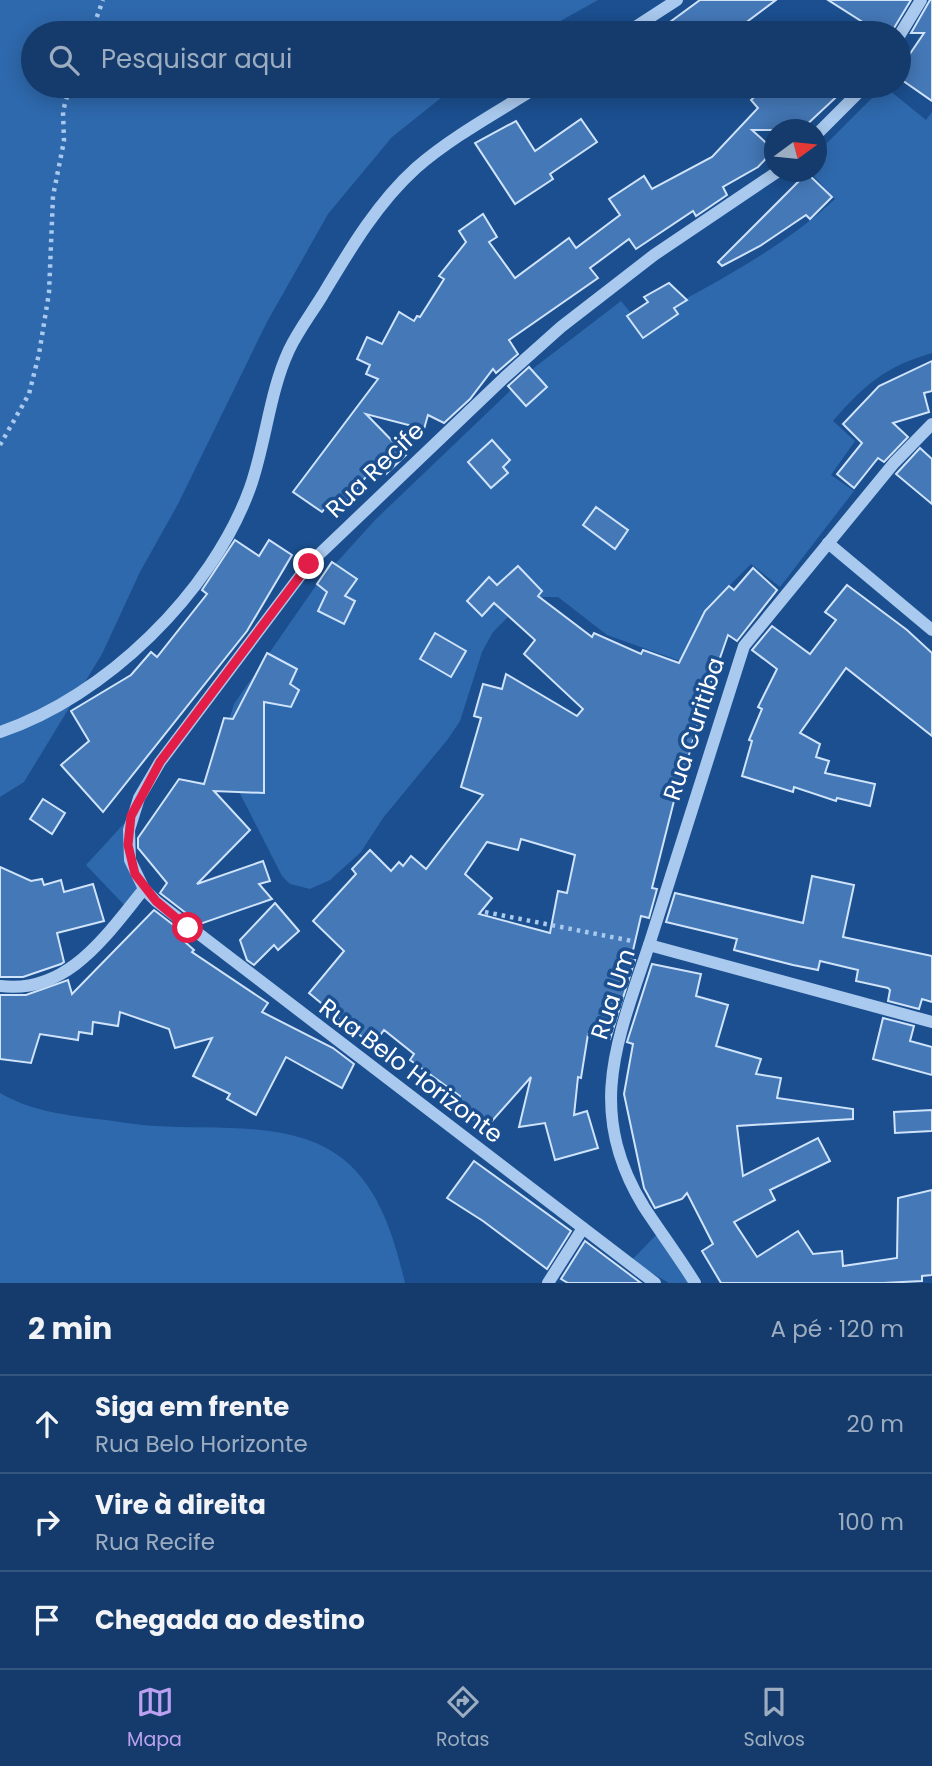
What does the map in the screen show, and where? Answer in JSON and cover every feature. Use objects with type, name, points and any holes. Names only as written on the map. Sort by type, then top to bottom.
[{"type":"street","points":[[645,21],[677,0]]},
{"type":"street","points":[[908,21],[921,0]]},
{"type":"street","points":[[0,732],[41,718],[77,697],[149,637],[170,615],[218,551],[242,508],[288,351],[383,203],[418,167],[466,130],[519,98]]},
{"type":"street","points":[[827,125],[853,98]]},
{"type":"street","name":"Rua Recife","points":[[144,889],[135,874],[128,845],[131,816],[139,798],[160,762],[309,564],[505,376],[561,327],[654,255],[764,181]]},
{"type":"street","name":"Rua Curitiba","points":[[649,945],[738,658],[751,637],[906,448],[932,425]]},
{"type":"street","points":[[828,543],[932,630]]},
{"type":"street","points":[[0,986],[37,982],[82,960],[108,936],[144,889]]},
{"type":"street","name":"Rua Belo Horizonte","points":[[144,889],[188,928],[655,1283]]},
{"type":"street","name":"Rua Um","points":[[695,1283],[634,1187],[612,1126],[612,1070],[649,945],[932,1022]]},
{"type":"street","points":[[548,1283],[583,1228]]},
{"type":"path","points":[[95,21],[103,0]]},
{"type":"path","points":[[0,445],[29,394],[38,354],[49,293],[53,196],[64,141],[64,111],[67,98]]},
{"type":"path","points":[[485,912],[649,945]]},
{"type":"shaded area","points":[[0,0],[598,0],[560,21],[21,21],[21,98],[441,98],[392,137],[328,214],[267,322],[178,504],[140,572],[102,654],[24,782],[0,797]]},
{"type":"shaded area","points":[[872,98],[899,98],[926,120],[932,112],[932,353],[901,364],[877,378],[833,421],[855,441],[831,475],[854,491],[780,587],[751,564],[708,607],[680,661],[607,635],[558,597],[543,597],[517,608],[493,632],[482,652],[460,721],[383,818],[361,852],[330,880],[310,889],[290,884],[282,876],[232,778],[226,729],[234,704],[317,584],[376,519],[535,367],[621,301],[640,324],[766,252],[835,199],[819,182],[827,182],[827,143]]},
{"type":"shaded area","points":[[131,816],[127,831],[143,889],[128,909],[86,865]]},
{"type":"shaded area","points":[[0,1093],[34,1108],[59,1113],[148,1125],[282,1133],[329,1150],[349,1164],[379,1204],[392,1235],[405,1283],[0,1283]]},
{"type":"shaded area","points":[[659,1232],[688,1283],[669,1283],[631,1261]]},
{"type":"building","points":[[700,0],[776,0],[748,21],[671,21]]},
{"type":"building","points":[[828,0],[911,0],[898,21],[861,21]]},
{"type":"building","points":[[932,0],[932,101],[911,86],[911,52],[924,33],[911,33]]},
{"type":"building","points":[[753,98],[835,98],[813,119],[764,119],[764,130],[752,130],[764,141],[764,161],[758,167],[723,187],[727,195],[696,216],[693,211],[636,249],[629,239],[590,268],[598,278],[509,340],[518,354],[496,373],[493,369],[470,399],[444,423],[428,415],[424,429],[366,414],[406,455],[386,474],[376,464],[337,514],[326,507],[322,512],[293,492],[378,379],[366,374],[370,365],[357,359],[367,337],[382,344],[399,312],[414,321],[417,316],[420,317],[444,279],[439,276],[466,242],[459,231],[483,214],[497,237],[489,242],[515,278],[569,238],[576,248],[620,215],[609,199],[644,176],[652,189],[712,157],[758,108],[751,100]]},
{"type":"building","points":[[581,119],[597,142],[550,174],[553,179],[515,204],[475,143],[516,121],[535,151]]},
{"type":"building","points":[[798,182],[816,182],[832,197],[810,219],[806,215],[760,246],[722,266],[718,262]]},
{"type":"building","points":[[669,283],[687,300],[674,308],[678,314],[643,338],[627,316],[648,302],[644,297]]},
{"type":"building","points":[[932,361],[932,391],[924,393],[929,412],[893,423],[908,437],[884,462],[878,458],[854,488],[837,474],[862,443],[843,424],[879,386]]},
{"type":"building","points":[[529,367],[547,387],[526,406],[508,386]]},
{"type":"building","points":[[492,440],[510,460],[503,467],[508,473],[491,488],[468,462]]},
{"type":"building","points":[[920,448],[932,459],[932,504],[896,474]]},
{"type":"building","points":[[596,507],[628,530],[615,549],[583,525]]},
{"type":"building","points":[[235,540],[259,556],[269,540],[292,555],[247,631],[103,812],[61,765],[89,741],[71,711],[131,675],[151,652],[157,657],[207,594],[202,590]]},
{"type":"building","points":[[332,562],[357,579],[345,596],[355,601],[344,624],[318,611],[327,592],[317,584]]},
{"type":"building","points":[[518,566],[542,591],[538,596],[592,637],[594,633],[641,654],[643,650],[679,663],[705,611],[729,586],[734,590],[753,568],[777,590],[737,641],[728,635],[698,721],[682,781],[679,781],[652,888],[657,889],[649,918],[641,916],[631,959],[635,960],[610,1039],[588,1034],[581,1078],[578,1077],[574,1115],[587,1111],[598,1148],[555,1160],[545,1123],[519,1127],[531,1077],[484,1130],[457,1102],[460,1096],[410,1060],[414,1054],[384,1030],[373,1045],[309,993],[344,951],[313,921],[356,874],[352,869],[370,850],[391,871],[399,862],[403,866],[411,856],[426,869],[483,795],[461,787],[481,718],[474,716],[483,684],[502,689],[506,674],[577,716],[583,709],[524,654],[535,640],[494,603],[482,616],[467,601],[489,577],[497,585]],"holes":[[[521,839],[575,855],[567,893],[558,891],[550,933],[479,914],[492,898],[465,874],[487,842],[518,850]]]},
{"type":"building","points":[[847,585],[907,630],[932,653],[932,736],[846,668],[800,733],[820,744],[816,757],[829,761],[825,773],[875,784],[870,806],[837,798],[836,801],[794,787],[793,792],[742,776],[752,741],[749,740],[762,709],[758,707],[777,669],[752,650],[772,626],[810,654],[836,620],[825,612]]},
{"type":"building","points":[[435,633],[466,651],[451,677],[420,659]]},
{"type":"building","points":[[267,653],[297,669],[290,684],[299,690],[291,707],[264,702],[264,793],[214,791],[250,830],[197,884],[263,861],[270,881],[259,884],[272,899],[200,924],[160,893],[167,883],[138,848],[138,838],[179,779],[204,784],[224,718],[233,719]]},
{"type":"building","points":[[43,799],[65,813],[52,834],[30,819]]},
{"type":"building","points":[[0,867],[31,881],[42,879],[44,885],[61,880],[64,892],[93,884],[104,921],[57,933],[64,962],[61,964],[23,977],[0,977]]},
{"type":"building","points":[[812,876],[854,885],[843,937],[932,956],[932,1002],[922,999],[919,1009],[888,1001],[888,988],[856,981],[858,970],[820,961],[818,970],[793,965],[734,950],[737,939],[666,922],[675,893],[803,923]]},
{"type":"building","points":[[275,903],[299,931],[278,950],[274,945],[254,965],[247,960],[240,940]]},
{"type":"building","points":[[154,910],[189,937],[185,942],[194,950],[192,952],[268,1003],[262,1012],[333,1048],[354,1064],[342,1088],[286,1057],[256,1115],[227,1099],[230,1094],[193,1076],[212,1038],[175,1048],[169,1029],[120,1012],[118,1026],[93,1022],[92,1034],[79,1032],[78,1040],[40,1034],[31,1063],[0,1059],[0,995],[26,995],[68,980],[72,994]]},
{"type":"building","points":[[652,964],[701,974],[696,996],[728,1005],[716,1046],[761,1059],[756,1074],[781,1078],[777,1098],[853,1109],[853,1119],[737,1126],[743,1176],[818,1138],[830,1161],[770,1190],[775,1200],[734,1222],[757,1257],[798,1231],[813,1254],[842,1251],[843,1266],[897,1258],[898,1198],[932,1190],[932,1275],[922,1276],[922,1281],[883,1283],[721,1283],[702,1251],[713,1244],[687,1193],[682,1199],[655,1208],[644,1188],[624,1094],[633,1044],[627,1042]]},
{"type":"building","points":[[883,1018],[914,1026],[910,1041],[932,1047],[932,1075],[873,1059]]},
{"type":"building","points":[[932,1110],[932,1131],[895,1133],[894,1112]]},
{"type":"building","points":[[474,1161],[571,1231],[547,1269],[447,1198]]},
{"type":"building","points":[[585,1241],[641,1283],[568,1283],[561,1279]]},
{"type":"route","points":[[188,928],[144,889],[135,874],[128,845],[131,816],[160,762],[309,564]]}]
